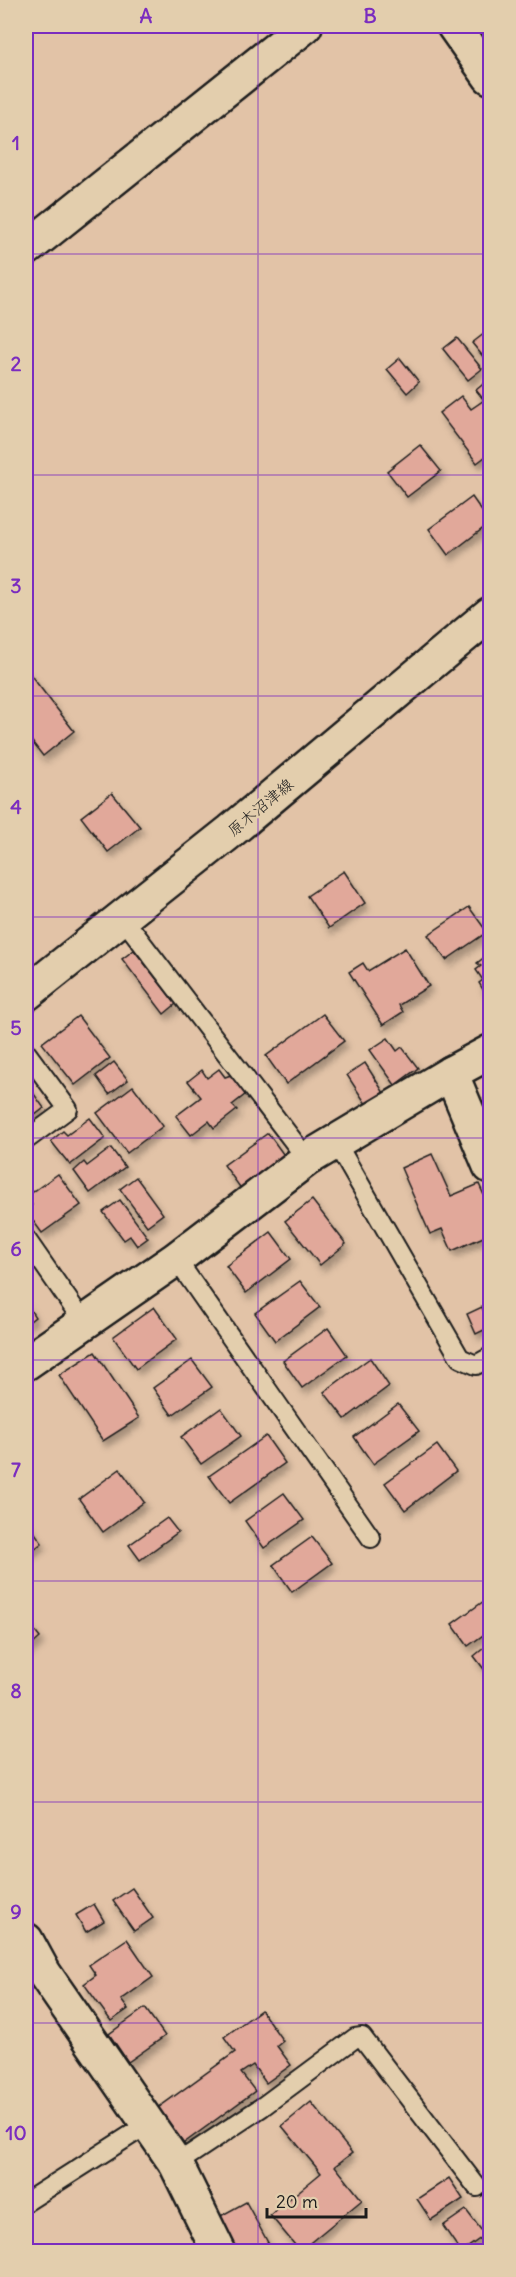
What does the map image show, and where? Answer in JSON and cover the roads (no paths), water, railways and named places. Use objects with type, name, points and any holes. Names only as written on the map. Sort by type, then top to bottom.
[{"type":"street","points":[[26,249],[305,26]]},
{"type":"street","points":[[454,26],[490,77]]},
{"type":"street","name":"原木沼津線","points":[[26,994],[240,823],[490,614]]},
{"type":"street","points":[[26,1363],[176,1259],[307,1158],[490,1052]]},
{"type":"street","points":[[451,1073],[490,1166]]},
{"type":"street","points":[[26,1940],[44,1973],[176,2164],[219,2252]]},
{"type":"lane","points":[[122,917],[307,1158]]},
{"type":"lane","points":[[26,1052],[68,1109],[26,1140]]},
{"type":"lane","points":[[335,1141],[460,1358],[476,1365],[490,1357]]},
{"type":"lane","points":[[26,1239],[85,1323]]},
{"type":"lane","points":[[176,1259],[372,1538]]},
{"type":"lane","points":[[176,2164],[262,2107],[355,2038],[362,2037],[477,2187]]},
{"type":"lane","points":[[26,2202],[148,2124]]}]
